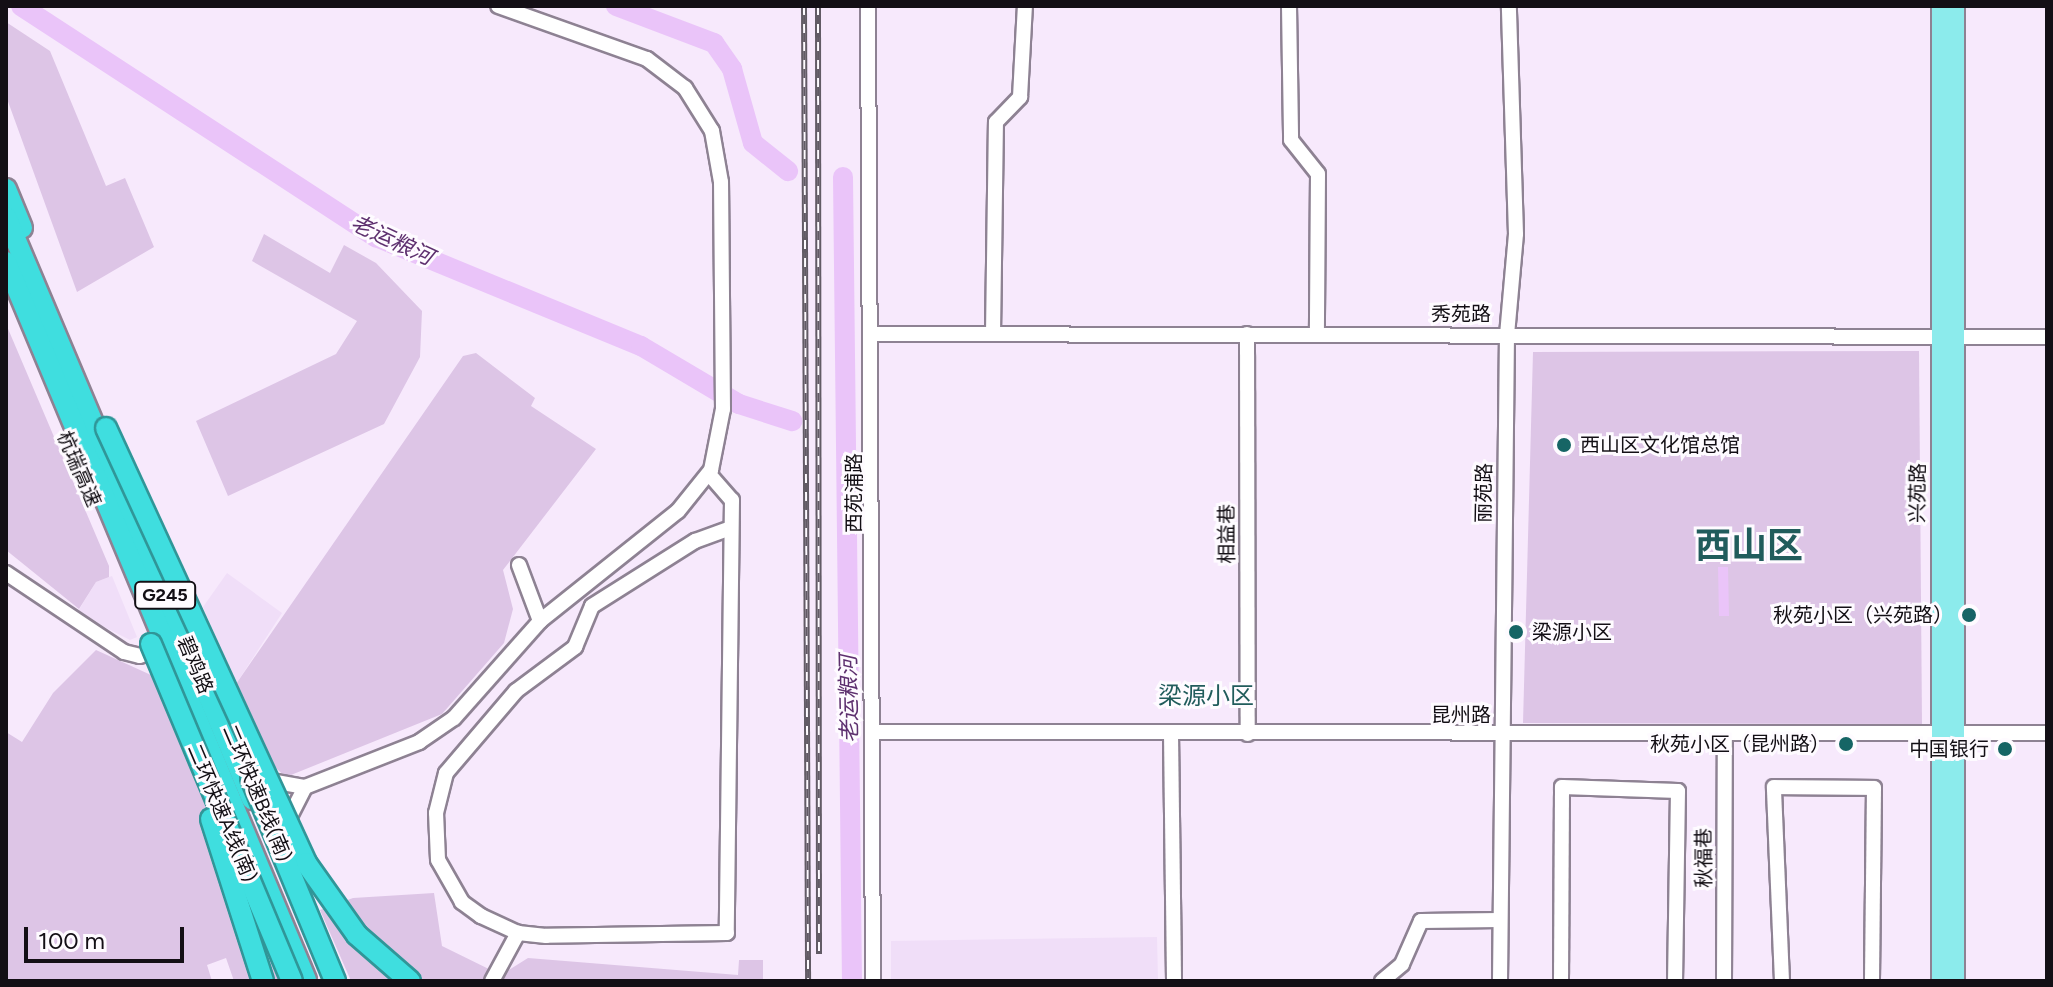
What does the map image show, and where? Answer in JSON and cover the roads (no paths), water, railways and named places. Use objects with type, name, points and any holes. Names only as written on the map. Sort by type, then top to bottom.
[{"type":"highway","name":"杭瑞高速","points":[[6,189],[106,428]]},
{"type":"highway","name":"碧鸡路","points":[[6,217],[275,853],[317,980]]},
{"type":"highway","name":"碧鸡路","points":[[6,262],[159,646]]},
{"type":"highway","name":"杭瑞高速","points":[[6,294],[159,646]]},
{"type":"highway","name":"二环快速B线(南)","points":[[106,428],[317,980]]},
{"type":"highway","points":[[106,428],[306,863],[357,935],[410,981]]},
{"type":"highway","points":[[159,646],[263,981]]},
{"type":"highway","name":"二环快速A线(南)","points":[[159,646],[317,980]]},
{"type":"main road","name":"兴苑路","points":[[1941,6],[1949,337]]},
{"type":"main road","name":"兴苑路","points":[[1941,981],[1955,6]]},
{"type":"main road","name":"兴苑路","points":[[1944,736],[1955,981]]},
{"type":"street","points":[[240,770],[305,787],[419,742],[454,718],[540,621],[678,511],[709,474],[723,409],[719,154],[700,109],[647,59],[498,6]]},
{"type":"street","name":"西苑浦路","points":[[868,6],[866,292],[874,334],[873,981]]},
{"type":"street","points":[[993,334],[996,122],[1020,97],[1025,6]]},
{"type":"street","points":[[1289,6],[1291,140],[1318,174],[1317,334]]},
{"type":"street","name":"丽苑路","points":[[1500,981],[1500,735],[1507,335],[1516,234],[1509,6]]},
{"type":"street","name":"秀苑路","points":[[874,334],[2047,337]]},
{"type":"street","name":"相益巷","points":[[1247,334],[1248,734]]},
{"type":"street","points":[[709,474],[732,500],[727,933],[518,933],[462,902],[438,860],[436,813],[446,773],[487,733],[516,691],[575,647],[592,606],[695,541],[731,528]]},
{"type":"street","points":[[519,565],[540,621]]},
{"type":"street","points":[[6,573],[124,652],[140,656],[159,646]]},
{"type":"street","name":"昆州路","points":[[875,732],[1944,736],[2047,733]]},
{"type":"street","points":[[1171,733],[1174,981]]},
{"type":"street","name":"秋福巷","points":[[1724,981],[1725,735]]},
{"type":"street","points":[[275,853],[305,787]]},
{"type":"street","points":[[1561,981],[1562,787],[1678,791],[1675,981]]},
{"type":"street","points":[[1782,981],[1774,787],[1874,788],[1872,981]]},
{"type":"street","points":[[1382,981],[1402,964],[1421,921],[1500,920]]},
{"type":"street","points":[[492,981],[518,933]]},
{"type":"waterway","name":"老运粮河","points":[[21,6],[376,237],[641,346],[739,404],[792,421]]},
{"type":"waterway","name":"老运粮河","points":[[616,6],[714,43],[732,69],[753,143],[788,171]]},
{"type":"waterway","name":"老运粮河","points":[[843,177],[852,981]]},
{"type":"railway","points":[[804,6],[808,981]]},
{"type":"railway","points":[[818,6],[819,954]]},
{"type":"place","name":"西山区文化馆总馆","points":[[1564,445]]},
{"type":"place","name":"秋苑小区（兴苑路）","points":[[1969,615]]},
{"type":"place","name":"梁源小区","points":[[1516,632]]},
{"type":"place","name":"秋苑小区（昆州路）","points":[[1846,744]]},
{"type":"place","name":"中国银行","points":[[2005,749]]},
{"type":"district","name":"西山区","points":[[1749,546]]},
{"type":"district","name":"梁源小区","points":[[1206,696]]}]
